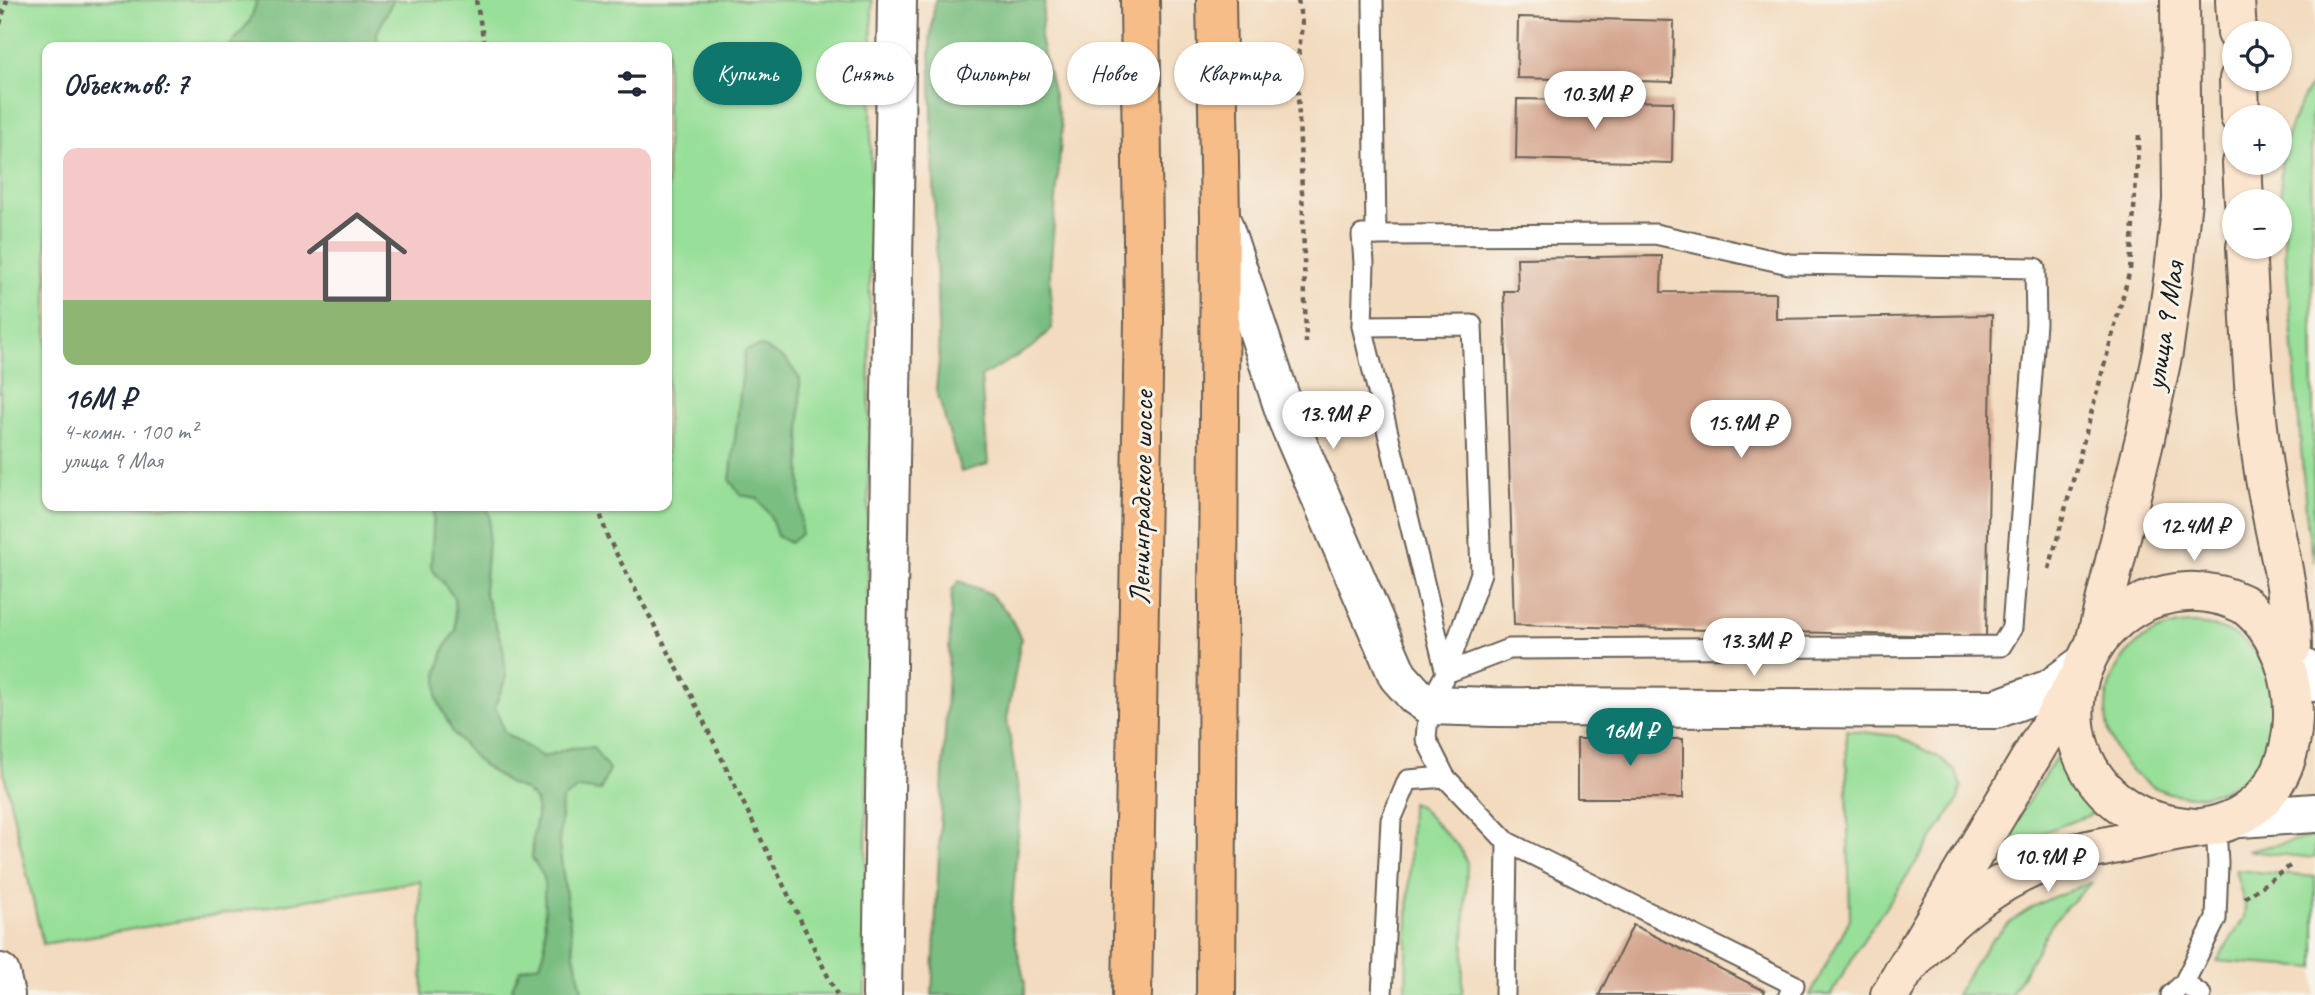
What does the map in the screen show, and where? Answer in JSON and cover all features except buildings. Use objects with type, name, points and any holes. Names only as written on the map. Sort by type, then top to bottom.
[{"type":"highway","name":"Ленинградское шоссе","points":[[1132,995],[1144,321],[1140,0]]},
{"type":"highway","points":[[1216,0],[1220,217],[1216,995]]},
{"type":"main road","name":"улица 9 Мая","points":[[1897,983],[2086,662],[2145,438],[2173,281],[2182,200],[2180,0]]},
{"type":"main road","points":[[2235,0],[2236,21]]},
{"type":"main road","points":[[1897,983],[1926,944],[1980,896],[2007,879],[2073,854],[2217,824],[2258,808],[2277,793],[2291,776],[2302,755],[2309,732],[2309,688],[2291,617],[2286,574],[2263,471],[2247,259]]},
{"type":"main road","points":[[2217,824],[2171,826],[2149,820],[2109,794],[2095,776],[2078,739],[2074,702],[2086,662],[2108,627],[2126,612],[2158,598],[2190,592],[2214,594],[2235,600],[2259,612],[2276,627],[2303,666]]},
{"type":"street","points":[[882,995],[897,0]]},
{"type":"street","points":[[1220,217],[1288,421],[1398,676],[1416,696],[1438,689],[1492,708],[1996,709],[2050,689],[2086,662]]},
{"type":"street","points":[[2217,824],[2315,813]]},
{"type":"street","points":[[0,973],[5,995]]},
{"type":"lane","points":[[1373,0],[1376,235]]},
{"type":"lane","points":[[1655,233],[1789,264],[2035,268],[2036,323],[2012,628],[2001,646],[1509,649],[1438,689],[1362,326],[1362,235],[1655,233]]},
{"type":"lane","points":[[1362,326],[1472,325],[1480,573],[1438,689],[1426,739],[1445,777],[1507,842],[1794,985],[1789,995]]},
{"type":"lane","points":[[1382,995],[1391,820],[1408,780],[1445,777]]},
{"type":"lane","points":[[2201,995],[2177,989],[2216,919],[2217,824]]},
{"type":"lane","points":[[1505,995],[1507,842]]},
{"type":"path","points":[[0,24],[7,0]]},
{"type":"path","points":[[476,0],[484,42]]},
{"type":"path","points":[[1298,0],[1302,24],[1297,69],[1306,353]]},
{"type":"path","points":[[2047,576],[2130,270],[2139,124]]},
{"type":"path","points":[[600,511],[607,536],[685,683],[838,995]]},
{"type":"path","points":[[2216,919],[2293,864]]},
{"type":"green space","points":[[0,0],[872,0],[872,42],[816,42],[816,105],[871,105],[865,995],[423,995],[420,881],[43,944],[0,757]]},
{"type":"green space","points":[[257,0],[393,0],[377,33],[378,42],[233,42],[250,21]]},
{"type":"green space","points":[[935,0],[1045,0],[1041,42],[930,41]]},
{"type":"green space","points":[[2315,79],[2315,104],[2311,119],[2314,562],[2307,523],[2286,259],[2292,259],[2292,189],[2281,189],[2281,175],[2292,175],[2292,124]]},
{"type":"green space","points":[[1053,91],[1062,128],[1050,271],[1052,328],[1034,346],[981,377],[988,464],[961,472],[936,389],[939,361],[932,105],[1053,105]]},
{"type":"green space","points":[[761,346],[786,360],[800,379],[801,534],[790,543],[777,536],[770,515],[757,498],[741,495],[730,481],[745,351]]},
{"type":"green space","points":[[434,511],[488,511],[484,591],[503,647],[506,678],[495,706],[504,732],[543,757],[570,748],[593,747],[609,770],[600,791],[579,788],[562,799],[559,845],[574,954],[583,995],[515,995],[512,988],[520,969],[540,964],[545,949],[544,877],[532,858],[537,817],[536,801],[525,790],[508,783],[479,762],[453,733],[437,699],[437,675],[445,647],[456,630],[454,597],[431,568]]},
{"type":"green space","points":[[959,581],[989,593],[1009,614],[1021,639],[1007,719],[1020,804],[1011,923],[1025,983],[1025,995],[932,995],[952,590]]},
{"type":"green space","points":[[2192,624],[2225,630],[2253,649],[2272,677],[2278,710],[2272,743],[2253,771],[2225,790],[2192,796],[2159,790],[2131,771],[2112,743],[2106,710],[2112,677],[2131,649],[2159,630]]},
{"type":"green space","points":[[1846,730],[1897,736],[1942,759],[1955,771],[1962,786],[1957,802],[1862,942],[1831,995],[1810,995],[1850,919]]},
{"type":"green space","points":[[2058,754],[2073,785],[2093,814],[1998,849]]},
{"type":"green space","points":[[1411,803],[1419,806],[1460,848],[1467,863],[1462,995],[1406,995]]},
{"type":"green space","points":[[2315,836],[2315,858],[2247,851]]},
{"type":"green space","points":[[2235,870],[2315,877],[2315,968],[2217,961],[2244,918],[2245,906]]},
{"type":"green space","points":[[2093,882],[2052,924],[2011,995],[1956,995],[1981,954],[2007,925],[2047,900]]}]
